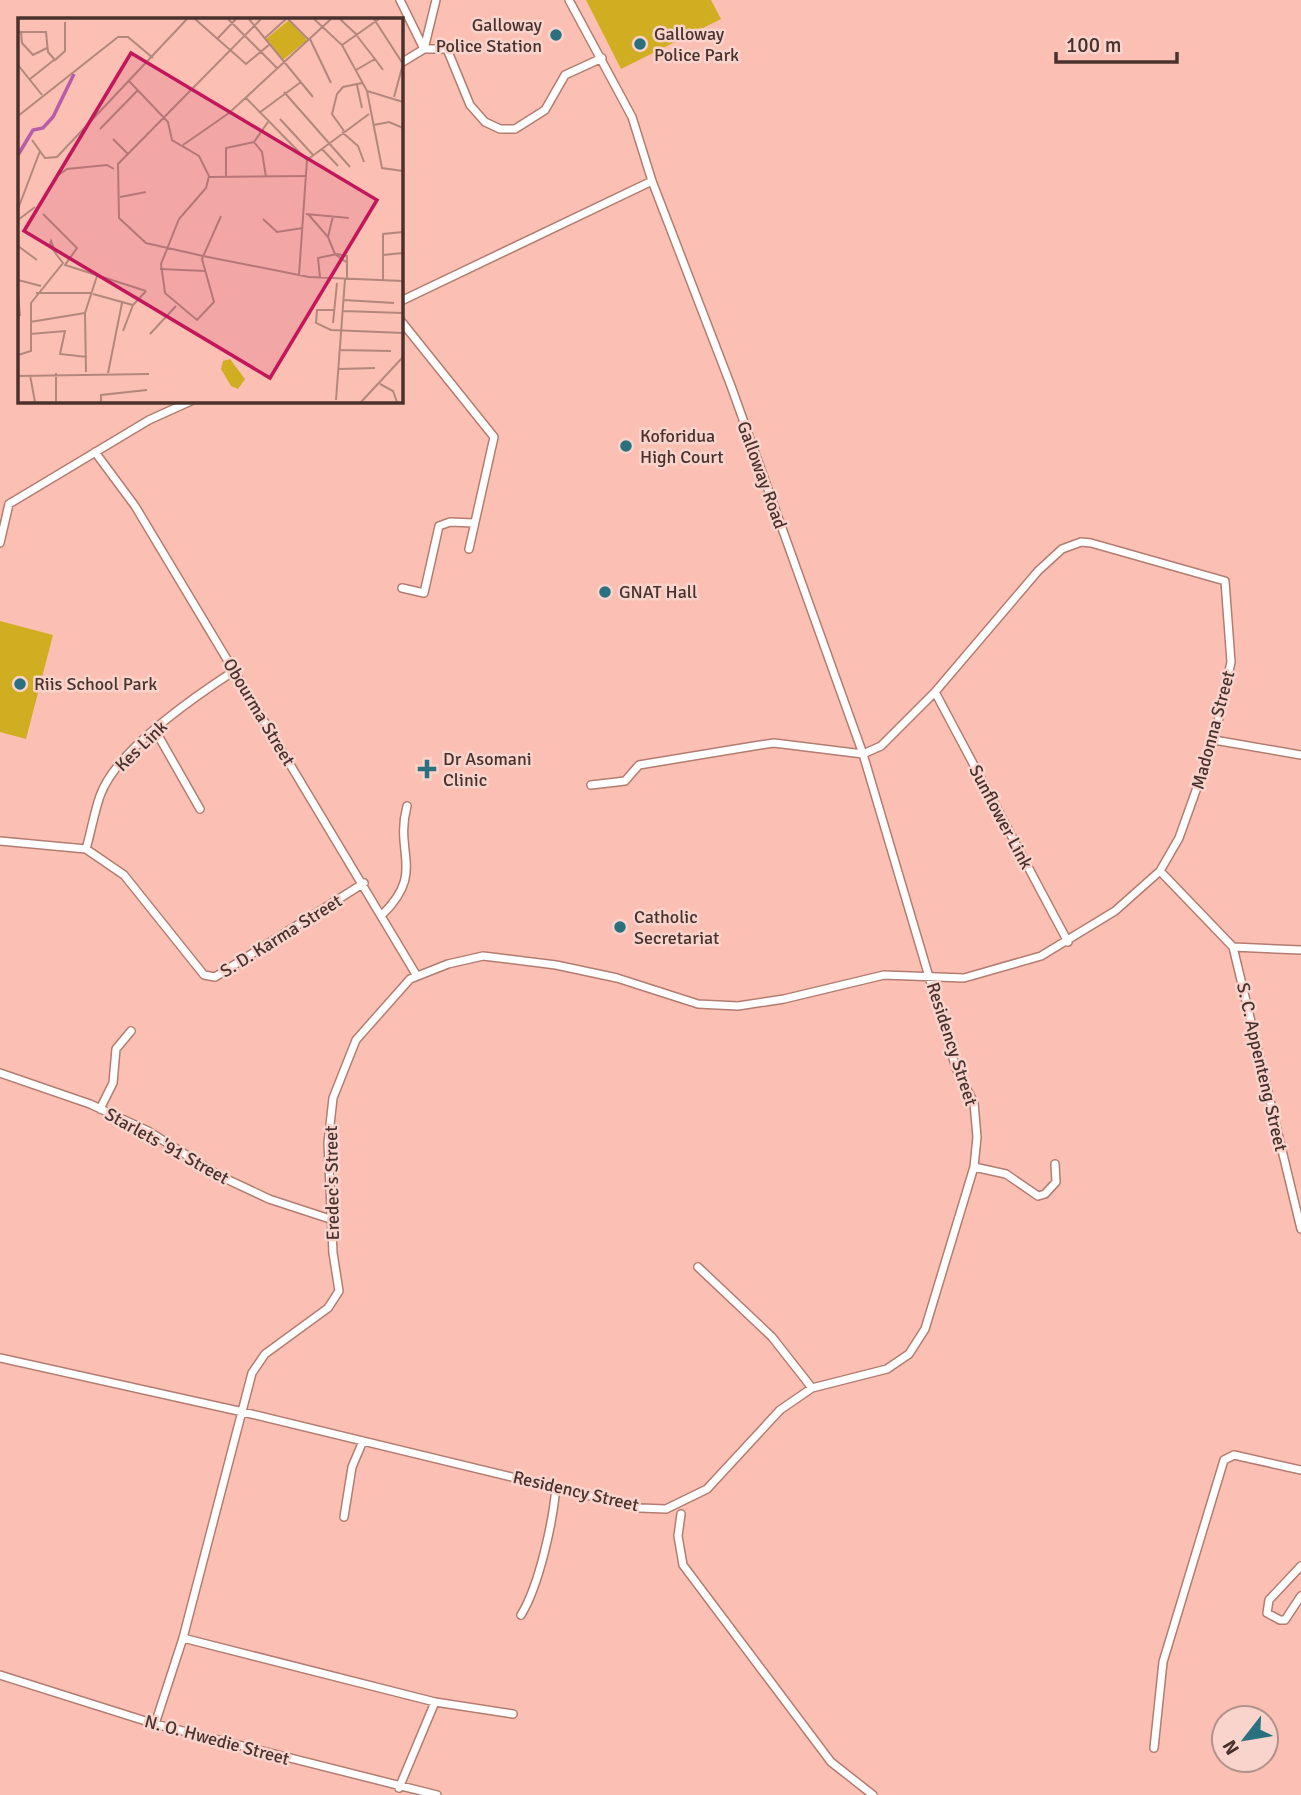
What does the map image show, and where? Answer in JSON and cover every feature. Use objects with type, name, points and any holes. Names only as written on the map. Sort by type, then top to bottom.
[{"type":"street","points":[[400,0],[424,49]]},
{"type":"street","points":[[424,49],[436,0]]},
{"type":"street","name":"Galloway Road","points":[[569,0],[632,117],[652,181],[731,386],[863,754],[926,961]]},
{"type":"street","points":[[402,62],[424,49],[447,49],[470,105],[485,122],[500,129],[515,129],[545,110],[565,75],[602,58]]},
{"type":"street","points":[[402,301],[652,181]]},
{"type":"street","points":[[402,322],[494,437],[470,549]]},
{"type":"street","points":[[0,543],[9,503],[149,420],[189,402]]},
{"type":"street","name":"Obourma Street","points":[[95,452],[135,506],[417,976]]},
{"type":"street","points":[[0,499],[9,503]]},
{"type":"street","points":[[402,588],[424,593],[439,526],[450,522],[474,523]]},
{"type":"street","name":"Madonna Street","points":[[930,979],[964,978],[1041,956],[1115,911],[1160,871],[1179,838],[1214,740],[1231,662],[1225,581],[1091,543],[1070,545],[1038,571],[935,692]]},
{"type":"street","name":"Kes Link","points":[[86,849],[100,794],[112,774],[187,701],[234,671]]},
{"type":"street","points":[[590,785],[625,781],[639,765],[774,743],[863,754],[888,742],[935,692]]},
{"type":"street","name":"Sunflower Link","points":[[935,692],[1068,942]]},
{"type":"street","points":[[155,730],[200,809]]},
{"type":"street","points":[[1214,740],[1301,755]]},
{"type":"street","points":[[382,915],[400,895],[407,876],[404,817],[407,806]]},
{"type":"street","name":"S. D. Karma Street","points":[[0,841],[86,849],[124,874],[209,978],[297,928],[363,883]]},
{"type":"street","points":[[1160,871],[1233,947],[1301,950]]},
{"type":"street","name":"S. C. Appenteng Street","points":[[1233,947],[1301,1228]]},
{"type":"street","name":"Eredec's Street","points":[[155,1724],[183,1638],[243,1412],[245,1390],[265,1354],[317,1317],[335,1299],[339,1284],[333,1253],[328,1143],[333,1098],[356,1040],[410,979],[483,956],[556,965],[617,978],[698,1004],[738,1006],[784,999],[884,975],[930,979]]},
{"type":"street","name":"Residency Street","points":[[0,1358],[243,1412],[640,1507],[666,1509],[707,1489],[780,1410],[812,1388],[887,1369],[909,1354],[925,1329],[974,1167],[977,1137],[974,1103],[956,1068],[926,961]]},
{"type":"street","points":[[100,1109],[113,1083],[116,1049],[131,1031]]},
{"type":"street","name":"Starlets '91 Street","points":[[0,1073],[100,1109],[148,1131],[220,1176],[269,1199],[333,1220]]},
{"type":"street","points":[[974,1167],[1006,1174],[1038,1196],[1045,1194],[1056,1181],[1055,1164]]},
{"type":"street","points":[[698,1266],[772,1336],[812,1388]]},
{"type":"street","points":[[344,1517],[352,1467],[363,1441]]},
{"type":"street","points":[[1154,1748],[1163,1662],[1224,1460],[1234,1455],[1301,1470]]},
{"type":"street","points":[[521,1615],[534,1593],[539,1564],[554,1513],[556,1487]]},
{"type":"street","points":[[681,1514],[678,1536],[683,1565],[831,1762],[873,1795]]},
{"type":"street","points":[[1301,1566],[1269,1600],[1267,1613],[1286,1620],[1293,1613],[1301,1596]]},
{"type":"street","points":[[183,1638],[435,1702],[513,1714]]},
{"type":"street","name":"N. O. Hwedie Street","points":[[0,1675],[155,1724],[399,1788],[438,1795]]},
{"type":"street","points":[[399,1788],[435,1702]]},
{"type":"shaded area","name":"Galloway Police Park","points":[[586,0],[711,0],[721,19],[621,69]]},
{"type":"shaded area","name":"Riis School Park","points":[[0,621],[53,635],[26,739],[0,732]]},
{"type":"place","name":"Galloway Police Station","points":[[556,35]]},
{"type":"place","name":"Galloway Police Park","points":[[640,44]]},
{"type":"place","name":"Koforidua High Court","points":[[626,446]]},
{"type":"place","name":"GNAT Hall","points":[[605,592]]},
{"type":"place","name":"Riis School Park","points":[[20,684]]},
{"type":"place","name":"Dr Asomani Clinic","points":[[427,769]]},
{"type":"place","name":"Catholic Secretariat","points":[[620,927]]}]
